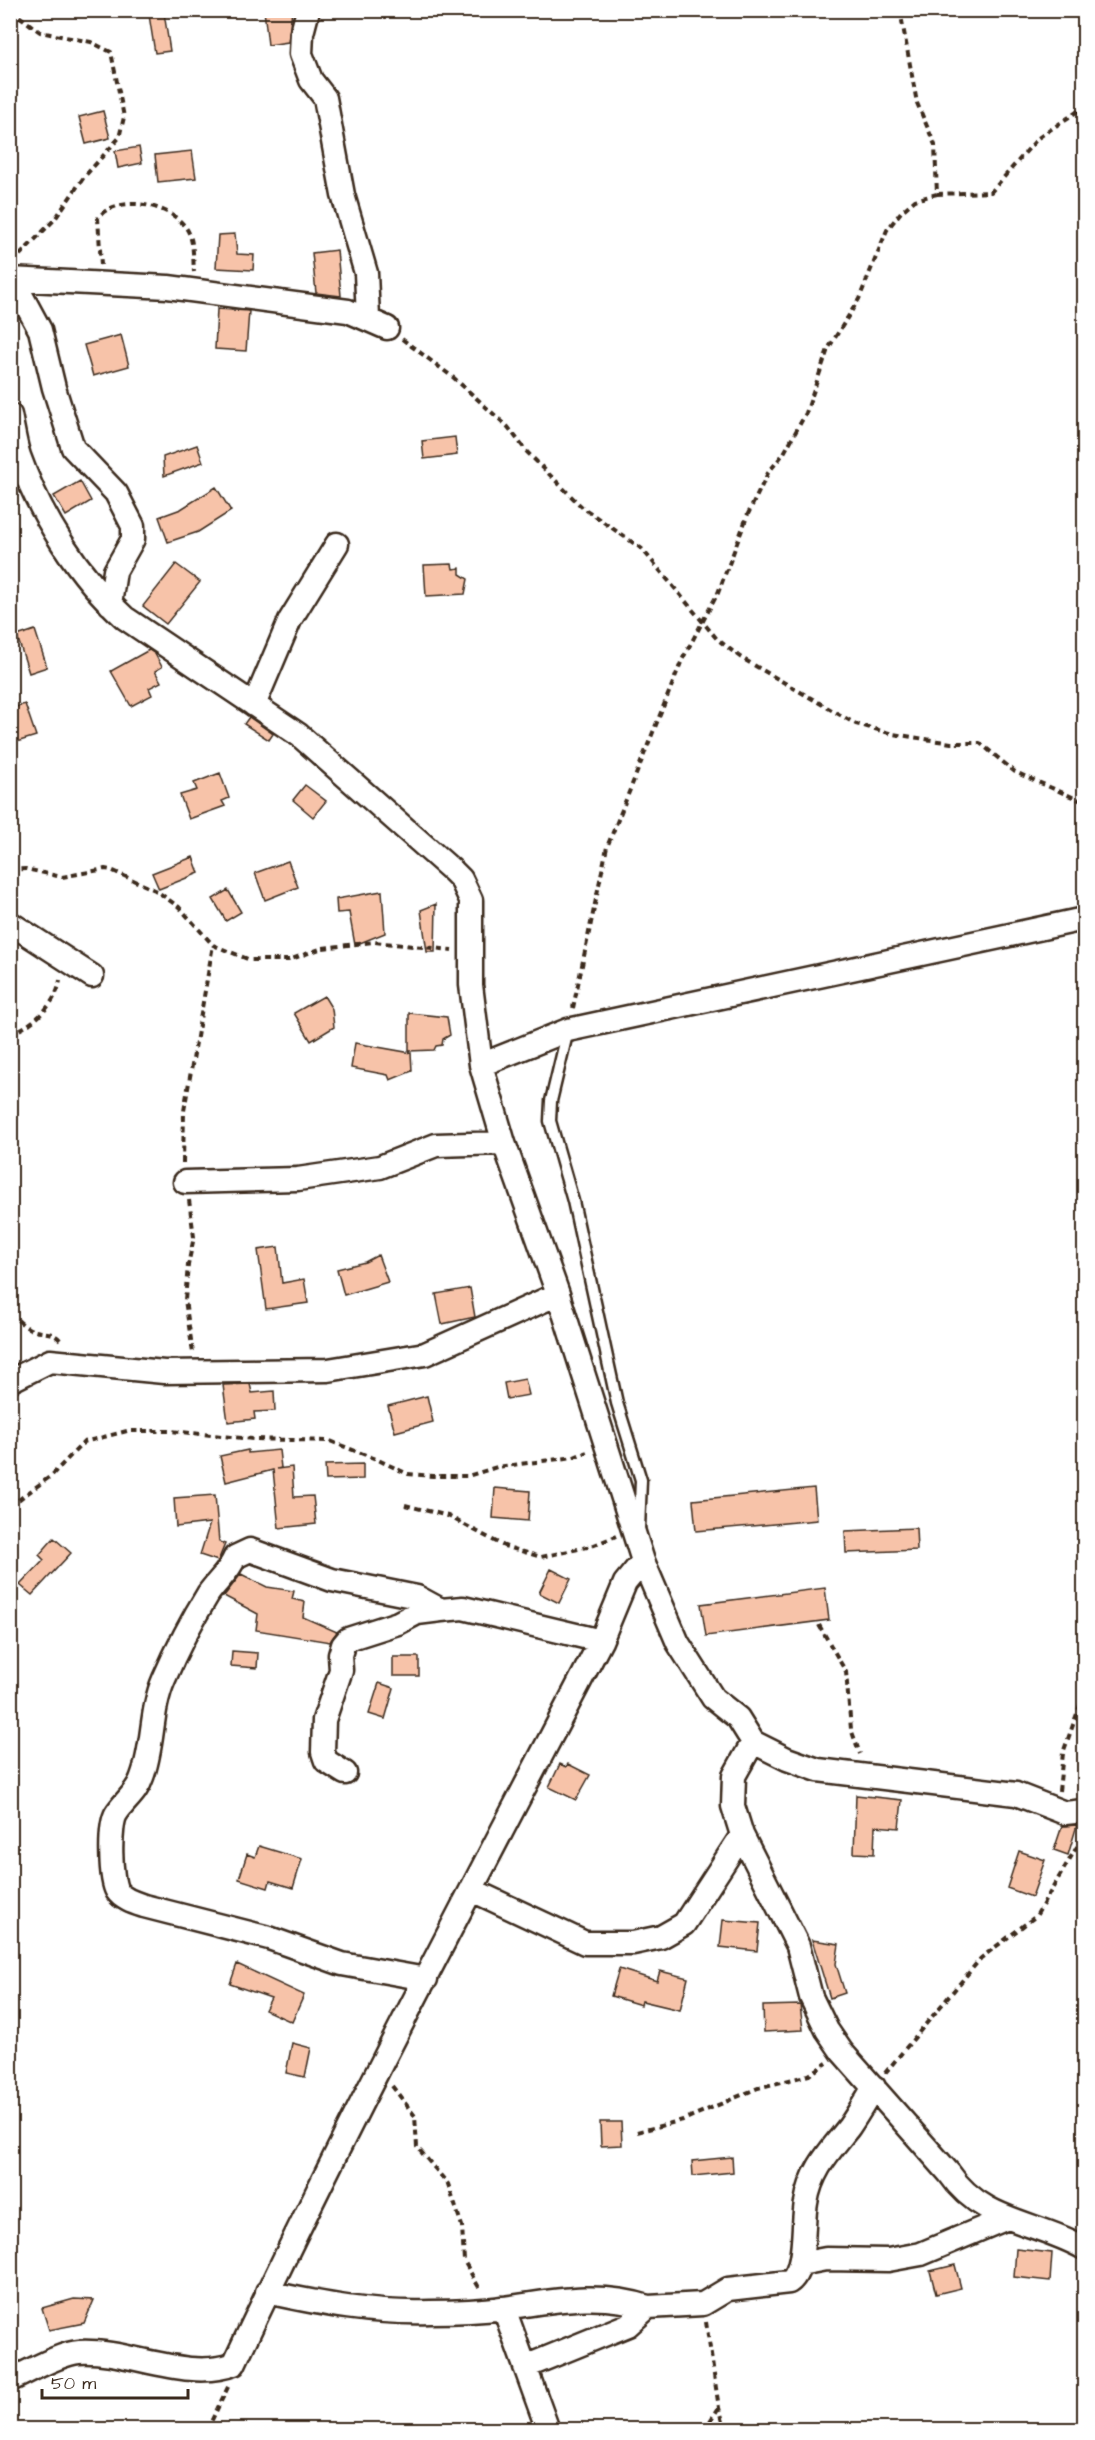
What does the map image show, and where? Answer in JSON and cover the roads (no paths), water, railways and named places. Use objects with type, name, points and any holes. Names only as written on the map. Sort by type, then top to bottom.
[{"type":"street","points":[[11,275],[196,291],[348,311],[377,323],[366,273],[343,195],[325,98],[311,80],[301,54],[302,33],[308,10]]},
{"type":"street","points":[[11,275],[40,330],[54,388],[73,448],[117,493],[133,526],[133,539],[114,571],[110,604]]},
{"type":"street","points":[[10,415],[19,455],[56,534],[110,604],[125,618],[299,735],[342,775],[384,808],[461,879],[471,900],[471,985],[481,1065],[504,1143],[558,1294],[638,1546],[678,1643],[713,1698],[738,1718],[753,1742],[818,1770],[1016,1794],[1075,1812]]},
{"type":"street","points":[[254,705],[290,620],[337,544]]},
{"type":"street","points":[[481,1065],[568,1030],[1084,919]]},
{"type":"street","points":[[10,923],[92,976]]},
{"type":"street","points":[[185,1182],[298,1179],[381,1167],[436,1145],[504,1143]]},
{"type":"street","points":[[10,1381],[50,1361],[164,1372],[328,1370],[425,1354],[558,1294]]},
{"type":"street","points":[[10,2380],[76,2352],[118,2354],[166,2366],[223,2368],[234,2364],[378,2066],[426,1979],[601,1641],[638,1546]]},
{"type":"street","points":[[426,1979],[342,1964],[269,1938],[130,1901],[117,1891],[112,1873],[111,1834],[116,1815],[136,1791],[142,1777],[154,1705],[164,1679],[209,1593],[231,1567],[235,1557],[250,1550],[332,1580],[417,1597],[441,1610]]},
{"type":"street","points":[[345,1773],[326,1761],[323,1752],[326,1707],[341,1670],[340,1655],[343,1645],[348,1639],[398,1623],[417,1613],[463,1608],[601,1641]]},
{"type":"street","points":[[753,1742],[734,1776],[733,1806],[742,1835],[798,1946],[811,1997],[827,2030],[842,2052],[961,2189],[980,2205],[1007,2218],[1084,2248]]},
{"type":"street","points":[[472,1890],[585,1943],[633,1943],[661,1936],[684,1924],[742,1835]]},
{"type":"street","points":[[267,2292],[339,2308],[429,2312],[497,2308],[599,2297],[648,2307],[703,2304],[728,2289],[753,2284],[789,2282],[794,2279],[800,2264],[810,2185],[823,2156],[849,2126],[874,2087]]},
{"type":"street","points":[[800,2264],[826,2259],[888,2260],[921,2254],[1007,2218]]},
{"type":"street","points":[[525,2367],[628,2325],[648,2307]]},
{"type":"street","points":[[497,2308],[507,2317],[548,2430]]},
{"type":"lane","points":[[568,1030],[551,1101],[550,1121],[573,1201],[616,1403],[641,1480],[638,1546]]}]
